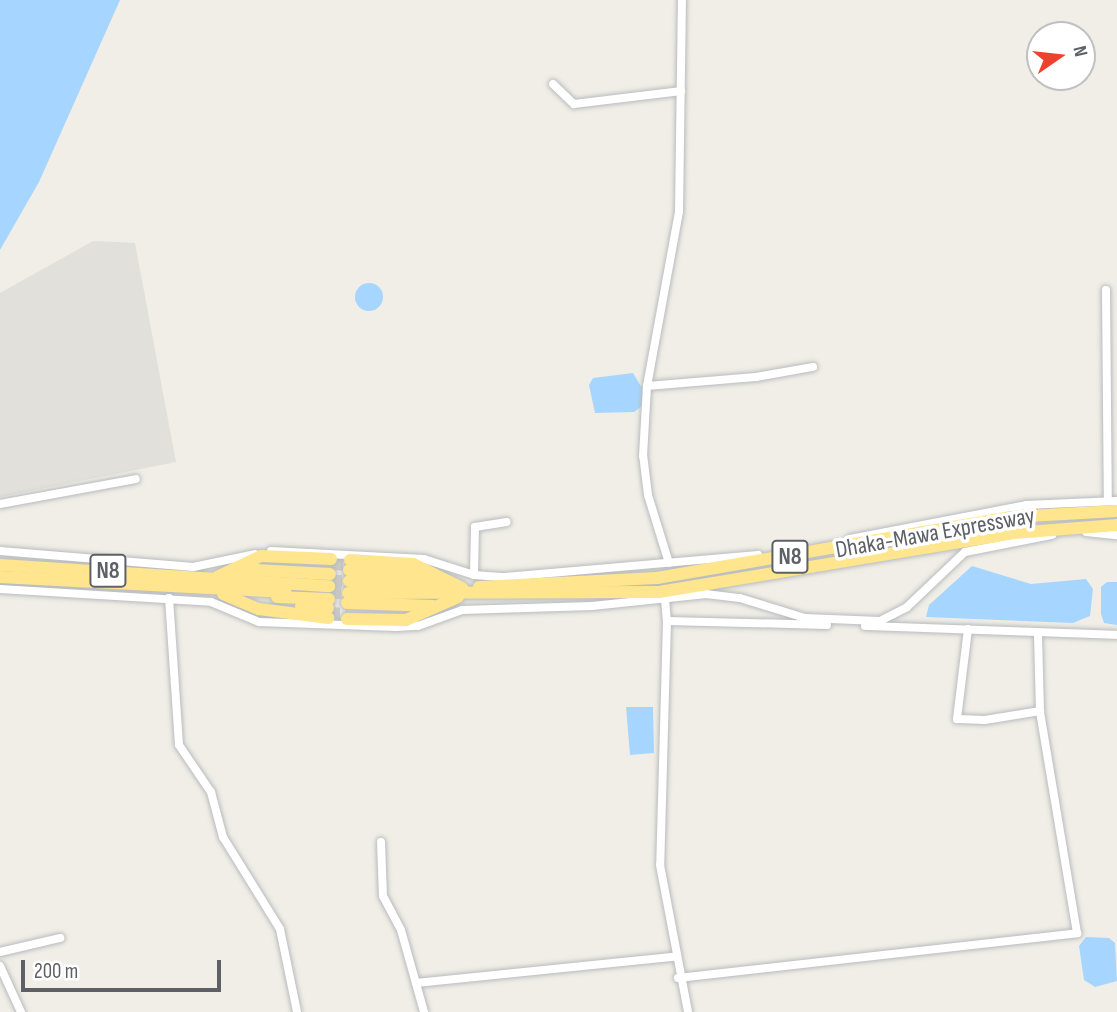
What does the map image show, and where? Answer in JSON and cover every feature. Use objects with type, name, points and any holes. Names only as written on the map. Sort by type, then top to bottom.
[{"type":"highway","name":"Dhaka-Mawa Expressway","points":[[348,590],[657,578],[1011,517],[1117,511]]},
{"type":"highway","name":"Dhaka-Mawa Expressway","points":[[348,590],[456,587],[659,592],[1014,533],[1117,525]]},
{"type":"highway","name":"N8","points":[[0,565],[233,569],[329,589]]},
{"type":"highway","name":"N8","points":[[233,569],[329,589]]},
{"type":"highway","name":"Dhaka-Mawa Expressway","points":[[348,590],[428,571],[456,587]]},
{"type":"highway","name":"N8","points":[[0,577],[237,600],[329,589]]},
{"type":"highway","name":"Dhaka-Mawa Expressway","points":[[348,590],[419,614],[442,604],[456,587]]},
{"type":"highway","name":"N8","points":[[237,600],[329,589]]},
{"type":"highway","name":"N8","points":[[237,600],[329,589]]},
{"type":"highway","name":"Dhaka-Mawa Expressway","points":[[348,590],[442,604]]},
{"type":"street","points":[[669,563],[648,495],[643,456],[647,386],[679,212],[682,0]]},
{"type":"street","points":[[553,84],[575,104],[681,91]]},
{"type":"street","points":[[0,551],[193,567],[271,551],[299,551],[424,559],[474,575],[669,563],[811,547],[1026,505],[1113,500],[1105,290]]},
{"type":"street","points":[[647,386],[756,377],[814,367]]},
{"type":"street","points":[[0,504],[136,479]]},
{"type":"street","points":[[474,575],[475,527],[507,522]]},
{"type":"street","points":[[0,589],[211,602],[260,622],[396,627],[418,626],[462,610],[721,595],[805,618],[880,621],[907,607],[951,561],[978,547],[1065,534],[1117,535]]},
{"type":"street","points":[[169,598],[180,745],[211,792],[223,837],[280,929],[297,1012]]},
{"type":"street","points":[[665,599],[667,621],[660,865],[674,957],[688,1012]]},
{"type":"street","points":[[667,621],[1117,635]]},
{"type":"street","points":[[968,629],[955,718],[985,720],[1040,711]]},
{"type":"street","points":[[678,978],[1077,933],[1040,711],[1038,633]]},
{"type":"street","points":[[381,842],[383,896],[401,930],[424,1012]]},
{"type":"street","points":[[0,952],[60,938]]},
{"type":"street","points":[[416,984],[674,957]]},
{"type":"street","points":[[0,966],[21,1012]]},
{"type":"shaded area","points":[[93,241],[135,243],[176,462],[0,497],[0,293]]},
{"type":"water","points":[[0,0],[120,0],[39,182],[0,250]]},
{"type":"water","points":[[369,283],[379,287],[383,297],[379,307],[369,311],[359,307],[355,297],[359,287]]},
{"type":"water","points":[[633,373],[642,388],[642,406],[634,412],[595,413],[589,385],[593,378]]},
{"type":"water","points":[[972,566],[1031,584],[1086,579],[1093,589],[1090,616],[1073,623],[926,617],[929,605]]},
{"type":"water","points":[[1107,582],[1117,582],[1117,625],[1104,623],[1101,614],[1101,587]]},
{"type":"water","points":[[626,707],[653,707],[654,753],[630,755]]},
{"type":"water","points":[[1086,937],[1109,938],[1115,943],[1117,981],[1095,987],[1084,980],[1079,946]]},
{"type":"tunnel","points":[[331,564],[350,565]]},
{"type":"tunnel","points":[[330,581],[349,581]]},
{"type":"tunnel","points":[[329,593],[348,593]]},
{"type":"tunnel","points":[[328,613],[347,614]]}]
